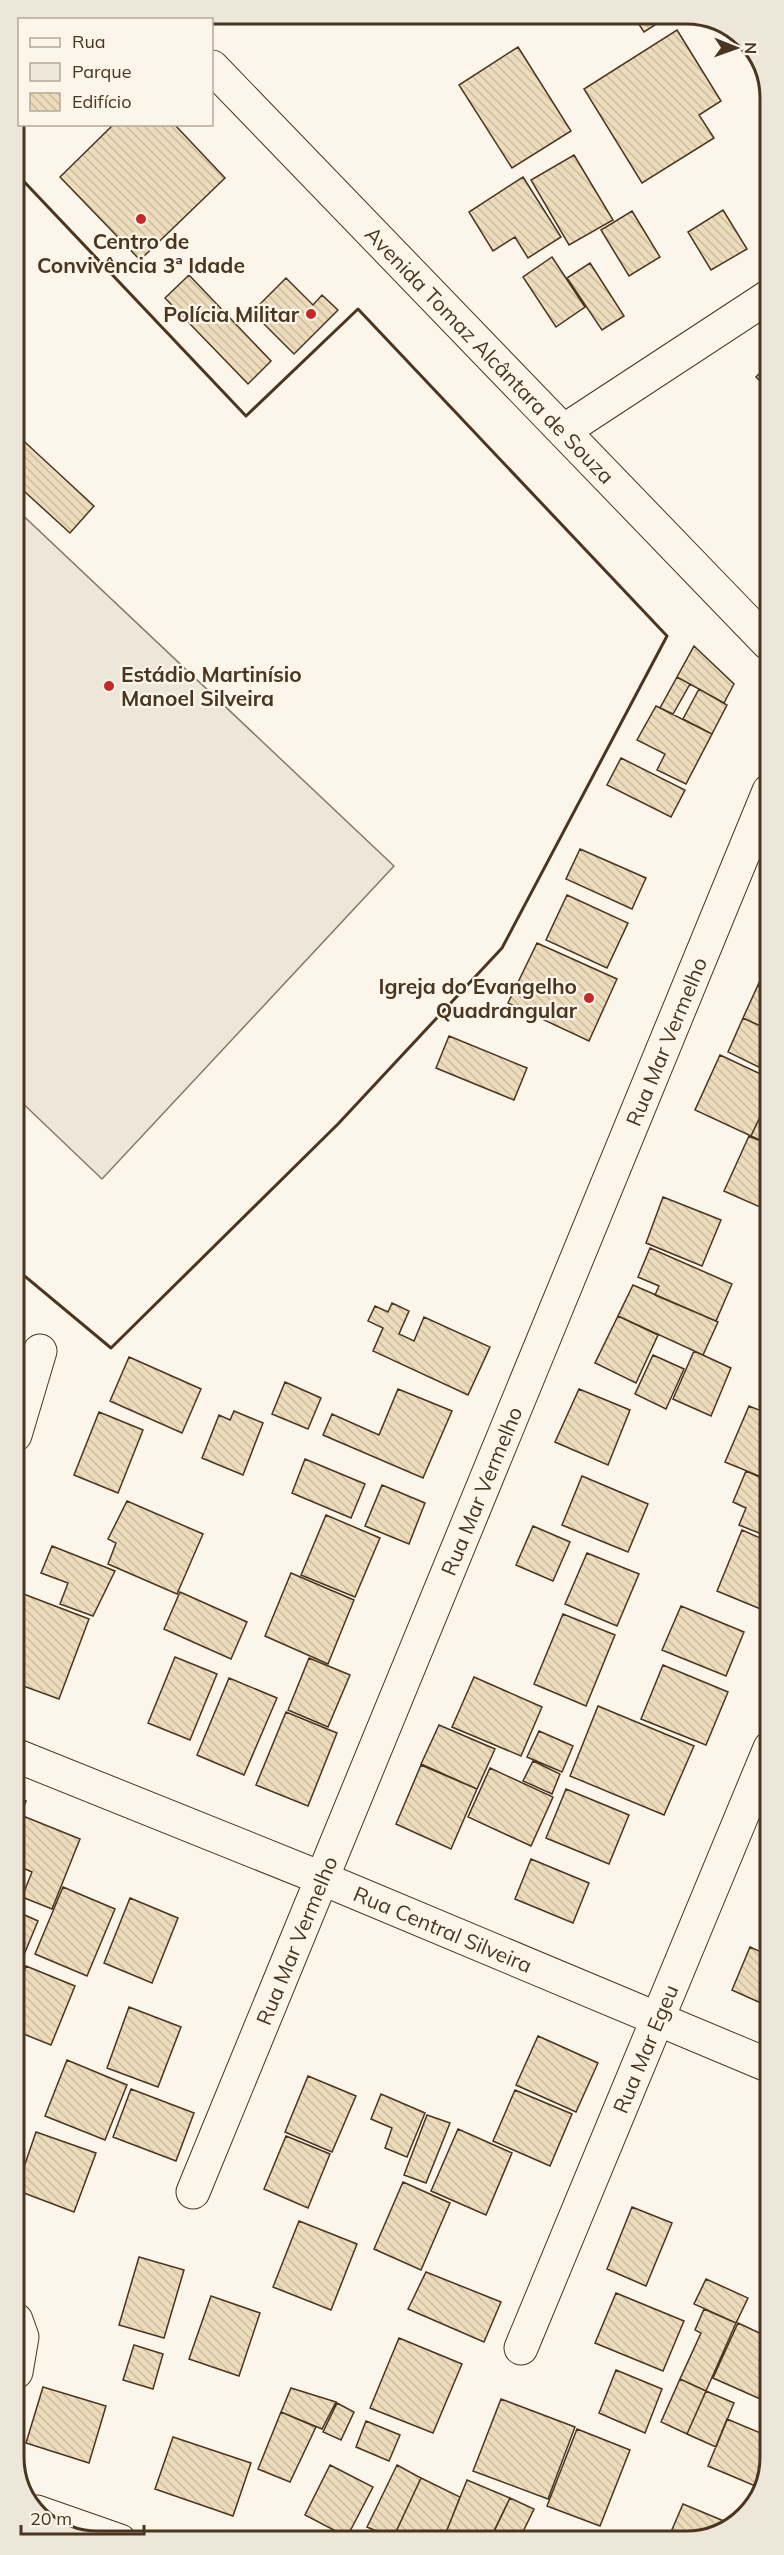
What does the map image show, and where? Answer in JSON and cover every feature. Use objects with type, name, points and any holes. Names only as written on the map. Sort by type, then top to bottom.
[{"type":"street","name":"Avenida Tomaz Alcântara de Souza","points":[[213,68],[565,430],[760,635]]},
{"type":"street","points":[[565,430],[760,302]]},
{"type":"street","name":"Rua Mar Vermelho","points":[[193,2192],[760,813]]},
{"type":"street","points":[[24,1405],[40,1351]]},
{"type":"street","name":"Rua Central Silveira","points":[[24,1759],[321,1878],[760,2062]]},
{"type":"street","name":"Rua Mar Egeu","points":[[521,2348],[760,1772]]},
{"type":"street","points":[[59,2520],[91,2531]]},
{"type":"green space","name":"Estádio Martinísio Manoel Silveira","points":[[24,516],[394,866],[102,1179],[24,1105]]},
{"type":"building","points":[[639,24],[656,24],[644,32]]},
{"type":"building","points":[[677,30],[721,101],[699,115],[714,138],[642,183],[584,89]]},
{"type":"building","points":[[518,47],[571,131],[512,168],[459,85]]},
{"type":"building","name":"Centro de Convivência 3ª Idade","points":[[112,126],[176,126],[225,178],[140,260],[60,177]]},
{"type":"building","points":[[574,155],[613,220],[569,245],[531,180]]},
{"type":"building","points":[[523,177],[561,237],[528,258],[515,237],[493,251],[469,212]]},
{"type":"building","points":[[723,210],[747,249],[711,270],[688,232]]},
{"type":"building","points":[[632,211],[660,257],[629,276],[601,230]]},
{"type":"building","points":[[552,257],[585,307],[556,327],[523,277]]},
{"type":"building","points":[[590,263],[624,316],[602,330],[567,278]]},
{"type":"building","points":[[189,275],[271,361],[248,384],[165,298]]},
{"type":"building","points":[[286,278],[313,305],[322,295],[338,310],[294,354],[252,312]]},
{"type":"building","points":[[24,441],[94,506],[70,533],[24,491]]},
{"type":"building","points":[[694,646],[734,684],[724,703],[677,677]]},
{"type":"building","points":[[677,677],[690,684],[673,714],[660,708]]},
{"type":"building","points":[[699,689],[727,705],[712,734],[683,719]]},
{"type":"building","points":[[656,706],[712,734],[686,784],[657,770],[665,754],[637,740]]},
{"type":"building","points":[[621,758],[685,790],[671,817],[607,785]]},
{"type":"building","points":[[580,849],[646,878],[632,909],[566,879]]},
{"type":"building","points":[[567,895],[628,923],[607,968],[546,940]]},
{"type":"building","points":[[537,943],[617,979],[589,1041],[508,1003]]},
{"type":"building","points":[[758,985],[760,986],[760,1026],[743,1018]]},
{"type":"building","points":[[743,1018],[760,1026],[760,1068],[728,1052]]},
{"type":"building","points":[[449,1036],[527,1068],[514,1100],[436,1068]]},
{"type":"building","points":[[720,1055],[760,1074],[760,1117],[751,1136],[695,1110]]},
{"type":"building","points":[[759,1119],[760,1119],[760,1140],[751,1136]]},
{"type":"building","points":[[749,1136],[760,1141],[760,1207],[724,1191]]},
{"type":"building","points":[[663,1197],[721,1220],[702,1266],[646,1243]]},
{"type":"building","points":[[650,1248],[732,1284],[716,1321],[655,1295],[659,1286],[638,1277]]},
{"type":"building","points":[[633,1285],[718,1322],[703,1355],[618,1316]]},
{"type":"building","points":[[392,1303],[409,1311],[399,1334],[414,1341],[424,1317],[490,1347],[468,1395],[373,1351],[383,1328],[368,1321],[375,1306],[388,1312]]},
{"type":"building","points":[[618,1316],[658,1335],[636,1383],[595,1363]]},
{"type":"building","points":[[694,1351],[731,1368],[711,1416],[673,1399]]},
{"type":"building","points":[[653,1355],[684,1369],[666,1409],[635,1394]]},
{"type":"building","points":[[129,1357],[201,1389],[182,1433],[110,1401]]},
{"type":"building","points":[[285,1382],[321,1398],[308,1429],[272,1414]]},
{"type":"building","points":[[398,1389],[452,1411],[423,1478],[323,1435],[332,1414],[379,1435]]},
{"type":"building","points":[[579,1389],[630,1410],[608,1465],[555,1442]]},
{"type":"building","points":[[749,1406],[760,1410],[760,1476],[725,1462]]},
{"type":"building","points":[[234,1411],[263,1423],[243,1475],[202,1458],[219,1415],[230,1420]]},
{"type":"building","points":[[99,1412],[143,1430],[118,1493],[74,1475]]},
{"type":"building","points":[[305,1459],[365,1484],[351,1518],[292,1493]]},
{"type":"building","points":[[746,1471],[760,1477],[760,1533],[739,1525],[746,1508],[733,1502]]},
{"type":"building","points":[[582,1476],[648,1504],[628,1552],[562,1525]]},
{"type":"building","points":[[382,1485],[425,1503],[409,1544],[365,1526]]},
{"type":"building","points":[[127,1501],[203,1534],[177,1594],[108,1564],[116,1543],[108,1539]]},
{"type":"building","points":[[326,1515],[380,1538],[355,1597],[301,1575]]},
{"type":"building","points":[[533,1526],[570,1542],[553,1581],[516,1565]]},
{"type":"building","points":[[742,1530],[760,1538],[760,1609],[717,1591]]},
{"type":"building","points":[[52,1546],[115,1571],[93,1616],[60,1604],[68,1583],[41,1573]]},
{"type":"building","points":[[587,1553],[639,1574],[617,1626],[565,1604]]},
{"type":"building","points":[[291,1573],[354,1600],[328,1664],[265,1636]]},
{"type":"building","points":[[180,1592],[247,1622],[231,1659],[164,1629]]},
{"type":"building","points":[[24,1594],[89,1619],[59,1699],[24,1686]]},
{"type":"building","points":[[681,1606],[744,1632],[726,1676],[662,1650]]},
{"type":"building","points":[[563,1614],[615,1635],[586,1706],[534,1684]]},
{"type":"building","points":[[175,1657],[217,1674],[190,1740],[148,1723]]},
{"type":"building","points":[[309,1658],[350,1675],[328,1727],[288,1710]]},
{"type":"building","points":[[663,1665],[728,1692],[706,1745],[641,1719]]},
{"type":"building","points":[[474,1677],[542,1707],[521,1756],[452,1727]]},
{"type":"building","points":[[229,1678],[277,1698],[244,1775],[197,1755]]},
{"type":"building","points":[[598,1706],[694,1746],[664,1815],[570,1776]]},
{"type":"building","points":[[286,1712],[337,1733],[308,1806],[256,1785]]},
{"type":"building","points":[[439,1725],[495,1749],[477,1789],[421,1764]]},
{"type":"building","points":[[539,1731],[573,1746],[562,1772],[527,1757]]},
{"type":"building","points":[[533,1761],[560,1774],[552,1794],[523,1781]]},
{"type":"building","points":[[421,1765],[477,1789],[451,1849],[396,1824]]},
{"type":"building","points":[[490,1768],[553,1797],[531,1846],[468,1817]]},
{"type":"building","points":[[566,1789],[629,1815],[609,1864],[546,1838]]},
{"type":"building","points":[[24,1816],[80,1839],[52,1909],[24,1898],[32,1872],[24,1868]]},
{"type":"building","points":[[531,1859],[589,1883],[573,1923],[515,1899]]},
{"type":"building","points":[[63,1887],[115,1909],[87,1976],[35,1954]]},
{"type":"building","points":[[130,1898],[178,1918],[152,1983],[104,1963]]},
{"type":"building","points":[[24,1915],[38,1921],[24,1955]]},
{"type":"building","points":[[750,1947],[760,1952],[760,2003],[732,1990]]},
{"type":"building","points":[[26,1966],[75,1986],[51,2045],[24,2034],[24,1971]]},
{"type":"building","points":[[129,2007],[181,2027],[158,2087],[107,2068]]},
{"type":"building","points":[[538,2036],[598,2063],[576,2112],[516,2085]]},
{"type":"building","points":[[67,2060],[127,2085],[105,2140],[45,2116]]},
{"type":"building","points":[[308,2076],[356,2096],[332,2152],[285,2132]]},
{"type":"building","points":[[131,2089],[194,2113],[176,2161],[113,2137]]},
{"type":"building","points":[[515,2090],[572,2114],[550,2166],[493,2141]]},
{"type":"building","points":[[381,2094],[425,2113],[407,2157],[385,2148],[392,2128],[371,2119]]},
{"type":"building","points":[[427,2115],[450,2123],[426,2183],[404,2175]]},
{"type":"building","points":[[458,2129],[512,2153],[486,2215],[431,2191]]},
{"type":"building","points":[[36,2132],[96,2153],[74,2212],[24,2193],[24,2167]]},
{"type":"building","points":[[286,2136],[330,2154],[308,2208],[264,2189]]},
{"type":"building","points":[[403,2182],[450,2203],[421,2270],[374,2249]]},
{"type":"building","points":[[632,2207],[672,2223],[646,2286],[607,2269]]},
{"type":"building","points":[[299,2221],[357,2244],[331,2310],[273,2287]]},
{"type":"building","points":[[139,2257],[184,2270],[164,2338],[119,2325]]},
{"type":"building","points":[[426,2272],[501,2302],[484,2342],[408,2309]]},
{"type":"building","points":[[706,2279],[748,2298],[736,2323],[694,2304]]},
{"type":"building","points":[[616,2293],[684,2321],[663,2371],[595,2343]]},
{"type":"building","points":[[211,2296],[260,2313],[239,2376],[189,2359]]},
{"type":"building","points":[[704,2309],[736,2323],[706,2391],[680,2379],[701,2333],[695,2330]]},
{"type":"building","points":[[738,2323],[760,2333],[760,2399],[713,2378]]},
{"type":"building","points":[[399,2338],[462,2364],[433,2433],[370,2408]]},
{"type":"building","points":[[134,2345],[163,2354],[153,2389],[123,2380]]},
{"type":"building","points":[[616,2370],[662,2389],[645,2433],[599,2413]]},
{"type":"building","points":[[680,2379],[706,2391],[687,2434],[661,2422]]},
{"type":"building","points":[[43,2387],[106,2406],[89,2463],[26,2443]]},
{"type":"building","points":[[291,2388],[336,2402],[322,2429],[281,2412]]},
{"type":"building","points":[[706,2391],[734,2403],[716,2447],[687,2434]]},
{"type":"building","points":[[501,2399],[575,2427],[548,2499],[473,2471]]},
{"type":"building","points":[[337,2403],[354,2412],[341,2440],[323,2432]]},
{"type":"building","points":[[281,2412],[316,2427],[290,2482],[258,2469]]},
{"type":"building","points":[[727,2419],[760,2433],[759,2467],[754,2485],[708,2466]]},
{"type":"building","points":[[366,2421],[400,2435],[389,2461],[356,2447]]},
{"type":"building","points":[[577,2429],[630,2450],[600,2526],[547,2506]]},
{"type":"building","points":[[173,2437],[251,2463],[233,2516],[155,2489]]},
{"type":"building","points":[[330,2465],[373,2487],[350,2531],[336,2531],[305,2515]]},
{"type":"building","points":[[397,2465],[421,2478],[396,2531],[376,2531],[367,2527]]},
{"type":"building","points":[[421,2478],[460,2497],[447,2531],[396,2531]]},
{"type":"building","points":[[467,2480],[510,2498],[494,2531],[447,2531]]},
{"type":"building","points":[[510,2498],[534,2509],[523,2531],[494,2531]]},
{"type":"building","points":[[683,2504],[723,2521],[696,2530],[671,2531]]},
{"type":"wall","points":[[24,182],[246,416],[358,309],[667,636],[502,948],[338,1124],[111,1348],[24,1276]]},
{"type":"place","name":"Centro de Convivência 3ª Idade","points":[[141,219]]},
{"type":"place","name":"Polícia Militar","points":[[311,314]]},
{"type":"place","name":"Estádio Martinísio Manoel Silveira","points":[[109,686]]},
{"type":"place","name":"Igreja do Evangelho Quadrangular","points":[[589,998]]}]
